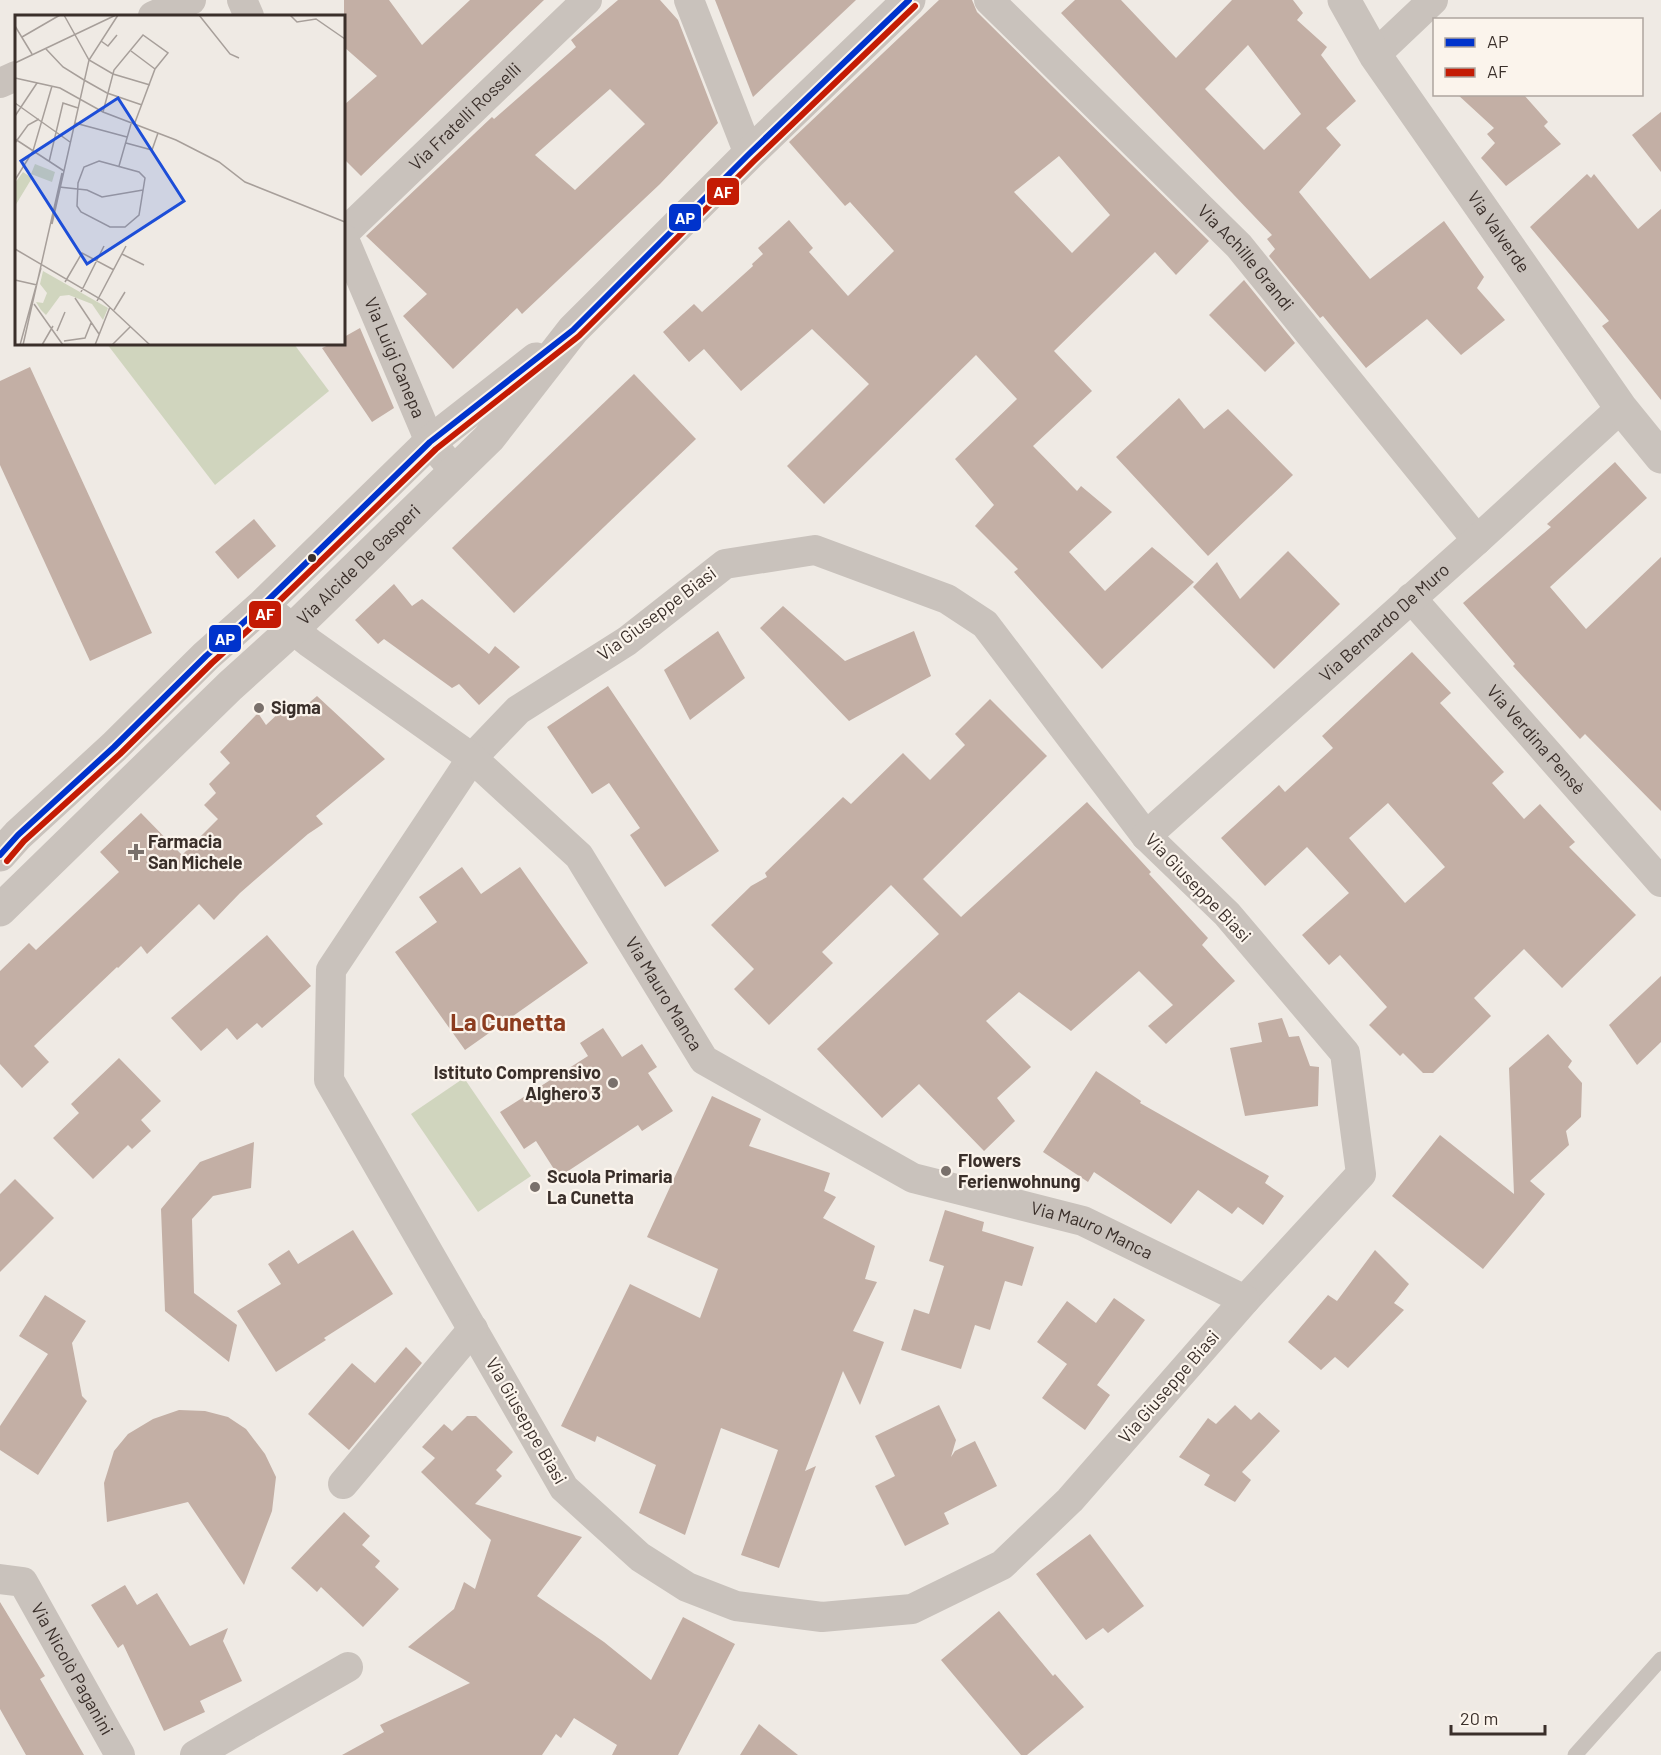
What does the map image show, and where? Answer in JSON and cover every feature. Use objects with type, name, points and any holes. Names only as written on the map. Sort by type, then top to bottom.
[{"type":"street","points":[[155,15],[191,0]]},
{"type":"street","points":[[242,0],[249,15]]},
{"type":"street","name":"Via Fratelli Rosselli","points":[[345,231],[587,0]]},
{"type":"street","points":[[689,0],[749,154]]},
{"type":"street","name":"Via Alcide De Gasperi","points":[[0,910],[489,438],[573,330],[749,154],[909,0]]},
{"type":"street","name":"Via Achille Grandi","points":[[989,0],[1239,246],[1477,540]]},
{"type":"street","name":"Via Valverde","points":[[1344,0],[1376,56],[1621,408],[1659,451]]},
{"type":"street","points":[[1376,56],[1433,0]]},
{"type":"street","points":[[0,83],[15,76]]},
{"type":"street","name":"Via Luigi Canepa","points":[[345,241],[430,442],[454,470]]},
{"type":"street","name":"Via Alcide De Gasperi","points":[[9,845],[114,747],[206,656],[263,605],[430,442],[573,330]]},
{"type":"street","name":"Via Bernardo De Muro","points":[[1146,836],[1621,408]]},
{"type":"street","name":"Via Giuseppe Biasi","points":[[815,550],[947,599],[984,624],[1146,836],[1227,914],[1345,1053],[1361,1174],[1245,1300],[1070,1500],[1002,1565],[912,1609],[822,1617],[736,1606],[687,1587],[640,1557],[564,1488],[329,1080],[331,970],[472,758],[518,710],[627,640],[725,564],[815,550]]},
{"type":"street","name":"Via Verdina Pensè","points":[[1411,598],[1661,882]]},
{"type":"street","name":"Via Mauro Manca","points":[[263,605],[310,643],[472,758],[579,856],[704,1060],[913,1178],[1083,1221],[1245,1300]]},
{"type":"street","points":[[343,1484],[472,1329]]},
{"type":"street","name":"Via Nicolò Paganini","points":[[11,1580],[120,1755]]},
{"type":"street","points":[[195,1755],[348,1667]]},
{"type":"lane","points":[[1575,1755],[1661,1659]]},
{"type":"green space","points":[[108,345],[295,345],[329,391],[215,485]]},
{"type":"green space","points":[[464,1078],[531,1176],[478,1212],[411,1114]]},
{"type":"building","points":[[344,0],[389,0],[422,45],[470,0],[544,0],[361,176],[345,160],[345,104],[377,76],[345,48]]},
{"type":"building","points":[[618,0],[660,0],[678,20],[718,123],[660,184],[522,314],[517,308],[453,369],[403,316],[427,294],[366,236],[492,117],[494,119],[576,47],[571,40]],"holes":[[[610,89],[645,124],[575,190],[535,155]]]},
{"type":"building","points":[[715,0],[856,0],[753,97]]},
{"type":"building","points":[[939,0],[972,0],[977,12],[1209,241],[1176,275],[1155,252],[1054,351],[1092,391],[1033,446],[1077,491],[1081,486],[1112,512],[1069,552],[1105,591],[1152,547],[1194,582],[1102,669],[1014,572],[1018,569],[975,526],[994,505],[955,459],[1017,399],[976,355],[824,504],[787,466],[869,384],[812,329],[741,391],[704,349],[689,362],[663,332],[694,304],[702,312],[753,266],[752,264],[763,254],[758,248],[789,220],[813,248],[809,252],[848,296],[894,251],[850,202],[845,206],[789,142]],"holes":[[[1059,156],[1110,215],[1072,253],[1014,192]]]},
{"type":"building","points":[[1075,0],[1121,0],[1176,58],[1232,0],[1293,0],[1303,13],[1297,20],[1327,47],[1321,55],[1356,101],[1326,128],[1341,145],[1299,192],[1370,279],[1444,221],[1484,277],[1477,288],[1505,320],[1461,355],[1427,319],[1366,368],[1323,316],[1320,318],[1269,256],[1275,249],[1267,239],[1272,235],[1061,13]],"holes":[[[1248,45],[1301,114],[1264,150],[1205,89]]]},
{"type":"building","points":[[1459,96],[1525,96],[1548,122],[1544,126],[1561,144],[1506,186],[1481,158],[1495,143],[1487,134],[1494,128]]},
{"type":"building","points":[[1661,112],[1661,172],[1632,135]]},
{"type":"building","points":[[1587,174],[1591,178],[1594,174],[1638,229],[1661,209],[1661,400],[1602,326],[1609,321],[1530,227]]},
{"type":"building","points":[[1244,280],[1295,343],[1265,372],[1209,315]]},
{"type":"building","points":[[360,328],[394,408],[372,422],[322,348],[329,345],[345,345],[345,336]]},
{"type":"building","points":[[30,367],[152,633],[90,661],[0,465],[0,381]]},
{"type":"building","points":[[634,374],[696,439],[514,613],[452,548]]},
{"type":"building","points":[[1179,398],[1204,429],[1228,409],[1293,475],[1208,556],[1116,457]]},
{"type":"building","points":[[1615,462],[1647,498],[1550,587],[1586,629],[1661,557],[1661,811],[1585,734],[1580,739],[1513,666],[1515,664],[1463,603],[1551,527],[1547,524]]},
{"type":"building","points":[[254,519],[276,546],[238,579],[215,552]]},
{"type":"building","points":[[1288,551],[1340,604],[1274,669],[1193,587],[1217,562],[1240,599]]},
{"type":"building","points":[[394,584],[412,606],[422,599],[489,654],[495,646],[520,667],[479,705],[459,684],[452,688],[384,639],[378,644],[355,620]]},
{"type":"building","points":[[783,606],[845,661],[914,631],[931,676],[849,721],[760,628]]},
{"type":"building","points":[[718,631],[745,678],[690,720],[664,670]]},
{"type":"building","points":[[1412,652],[1451,693],[1440,703],[1504,772],[1492,783],[1524,819],[1540,804],[1575,842],[1569,847],[1636,915],[1562,988],[1524,949],[1474,998],[1491,1016],[1433,1073],[1423,1073],[1403,1053],[1400,1056],[1369,1025],[1387,1007],[1340,955],[1329,965],[1302,935],[1349,893],[1307,847],[1265,886],[1221,838],[1279,785],[1285,792],[1333,748],[1322,736]],"holes":[[[1388,803],[1445,867],[1405,903],[1349,838]]]},
{"type":"building","points":[[608,686],[719,851],[665,887],[630,835],[640,828],[609,783],[592,794],[547,727]]},
{"type":"building","points":[[317,696],[385,759],[316,816],[323,824],[308,834],[240,893],[214,920],[199,904],[147,954],[141,946],[117,967],[34,1046],[49,1062],[22,1088],[0,1064],[0,971],[29,943],[36,950],[119,872],[100,852],[141,813],[182,855],[218,819],[204,805],[216,793],[209,784],[230,763],[220,752],[258,713],[266,725],[281,711],[290,719]]},
{"type":"building","points":[[990,699],[1047,756],[923,879],[961,917],[1087,802],[1208,938],[1202,945],[1235,981],[1166,1044],[1148,1026],[1173,1005],[1139,971],[1071,1031],[1019,992],[986,1021],[1031,1067],[997,1098],[1015,1121],[984,1151],[919,1084],[882,1118],[817,1049],[939,934],[891,885],[822,952],[833,963],[769,1025],[734,989],[754,969],[711,925],[751,886],[767,877],[765,873],[843,797],[851,804],[903,753],[930,780],[965,745],[955,734]]},
{"type":"building","points":[[462,867],[481,894],[520,867],[588,963],[465,1050],[395,952],[437,922],[419,897]]},
{"type":"building","points":[[267,935],[311,986],[262,1028],[257,1023],[237,1040],[227,1028],[201,1051],[171,1018]]},
{"type":"building","points":[[1661,976],[1661,1042],[1637,1065],[1609,1025]]},
{"type":"building","points":[[1282,1018],[1289,1037],[1299,1036],[1310,1066],[1319,1067],[1318,1106],[1245,1116],[1230,1048],[1262,1042],[1258,1023]]},
{"type":"building","points":[[603,1028],[622,1057],[642,1044],[657,1067],[648,1073],[673,1111],[642,1131],[638,1125],[559,1177],[536,1141],[524,1149],[500,1112],[588,1056],[580,1043]]},
{"type":"building","points":[[1548,1034],[1572,1061],[1568,1067],[1582,1083],[1581,1117],[1566,1131],[1569,1145],[1530,1181],[1545,1194],[1483,1269],[1392,1196],[1440,1135],[1514,1194],[1509,1068]]},
{"type":"building","points":[[119,1058],[161,1101],[141,1120],[151,1131],[132,1149],[128,1145],[93,1179],[53,1138],[79,1113],[71,1104]]},
{"type":"building","points":[[1096,1071],[1141,1101],[1140,1103],[1269,1176],[1265,1183],[1284,1196],[1263,1225],[1238,1207],[1232,1214],[1198,1190],[1171,1224],[1094,1172],[1088,1182],[1043,1152]]},
{"type":"building","points":[[712,1096],[761,1119],[749,1146],[830,1173],[824,1191],[836,1197],[823,1218],[875,1246],[865,1279],[877,1282],[853,1331],[884,1342],[860,1405],[843,1371],[805,1471],[816,1466],[779,1568],[741,1555],[778,1450],[721,1428],[685,1535],[639,1513],[656,1465],[597,1436],[595,1442],[561,1426],[630,1284],[700,1318],[718,1269],[647,1237]]},
{"type":"building","points":[[254,1142],[251,1188],[213,1196],[192,1219],[194,1293],[237,1325],[229,1362],[165,1311],[161,1209],[200,1162]]},
{"type":"building","points":[[15,1179],[54,1218],[0,1272],[0,1194]]},
{"type":"building","points":[[945,1210],[984,1222],[982,1231],[1034,1247],[1022,1286],[1005,1281],[990,1330],[975,1325],[961,1369],[901,1350],[914,1309],[929,1314],[944,1266],[929,1261]]},
{"type":"building","points":[[353,1230],[393,1294],[276,1372],[237,1311],[281,1284],[268,1264],[289,1250],[298,1264]]},
{"type":"building","points":[[1375,1250],[1409,1284],[1394,1303],[1404,1310],[1348,1368],[1335,1357],[1321,1370],[1288,1342],[1328,1295],[1337,1301]]},
{"type":"building","points":[[45,1295],[86,1321],[72,1343],[82,1396],[87,1401],[38,1475],[0,1450],[0,1426],[48,1354],[19,1336]]},
{"type":"building","points":[[1114,1298],[1145,1320],[1097,1385],[1110,1395],[1085,1430],[1042,1398],[1067,1364],[1037,1342],[1067,1301],[1096,1323]]},
{"type":"building","points":[[406,1347],[422,1363],[349,1450],[308,1414],[352,1363],[375,1383]]},
{"type":"building","points":[[939,1405],[956,1440],[951,1457],[955,1451],[975,1441],[997,1486],[944,1513],[949,1524],[905,1546],[875,1486],[895,1476],[875,1436]]},
{"type":"building","points":[[1235,1405],[1251,1420],[1259,1412],[1280,1431],[1242,1472],[1251,1480],[1235,1502],[1204,1485],[1210,1475],[1179,1457],[1208,1418],[1216,1424]]},
{"type":"building","points":[[179,1410],[205,1411],[228,1417],[246,1429],[265,1454],[276,1477],[272,1511],[244,1585],[188,1502],[107,1522],[104,1483],[114,1451],[128,1434],[153,1419]]},
{"type":"building","points":[[467,1416],[476,1416],[513,1452],[496,1470],[502,1476],[475,1504],[582,1537],[537,1596],[604,1642],[651,1680],[683,1617],[735,1644],[678,1755],[612,1755],[617,1745],[574,1718],[561,1738],[556,1734],[542,1755],[342,1755],[384,1732],[380,1725],[470,1683],[408,1647],[454,1609],[464,1582],[475,1589],[491,1540],[421,1472],[435,1458],[422,1447],[444,1424],[452,1431]]},
{"type":"building","points":[[344,1512],[370,1536],[362,1545],[380,1561],[375,1567],[399,1589],[363,1627],[321,1587],[317,1592],[291,1568]]},
{"type":"building","points":[[1090,1534],[1144,1606],[1108,1633],[1103,1628],[1086,1640],[1036,1574]]},
{"type":"building","points":[[125,1585],[137,1605],[157,1593],[190,1646],[228,1628],[223,1641],[242,1681],[200,1701],[205,1712],[164,1731],[123,1644],[118,1648],[91,1605]]},
{"type":"building","points":[[0,1602],[45,1676],[40,1679],[84,1755],[26,1755],[0,1709]]},
{"type":"building","points":[[999,1611],[1053,1676],[1055,1674],[1084,1707],[1027,1755],[1021,1755],[941,1660]]},
{"type":"building","points":[[759,1724],[798,1755],[740,1755]]},
{"type":"transit line","name":"AP","points":[[0,855],[18,835],[114,747],[206,656],[263,605],[430,442],[573,330],[749,154],[909,0]]},
{"type":"transit line","name":"AF","points":[[7,861],[24,841],[120,754],[436,449],[579,336],[755,160],[915,6]]},
{"type":"place","name":"Sigma","points":[[259,708]]},
{"type":"place","name":"Farmacia San Michele","points":[[136,852]]},
{"type":"place","name":"Istituto Comprensivo Alghero 3","points":[[613,1083]]},
{"type":"place","name":"Flowers Ferienwohnung","points":[[946,1171]]},
{"type":"place","name":"Scuola Primaria La Cunetta","points":[[535,1187]]},
{"type":"district","name":"La Cunetta","points":[[508,1023]]}]
